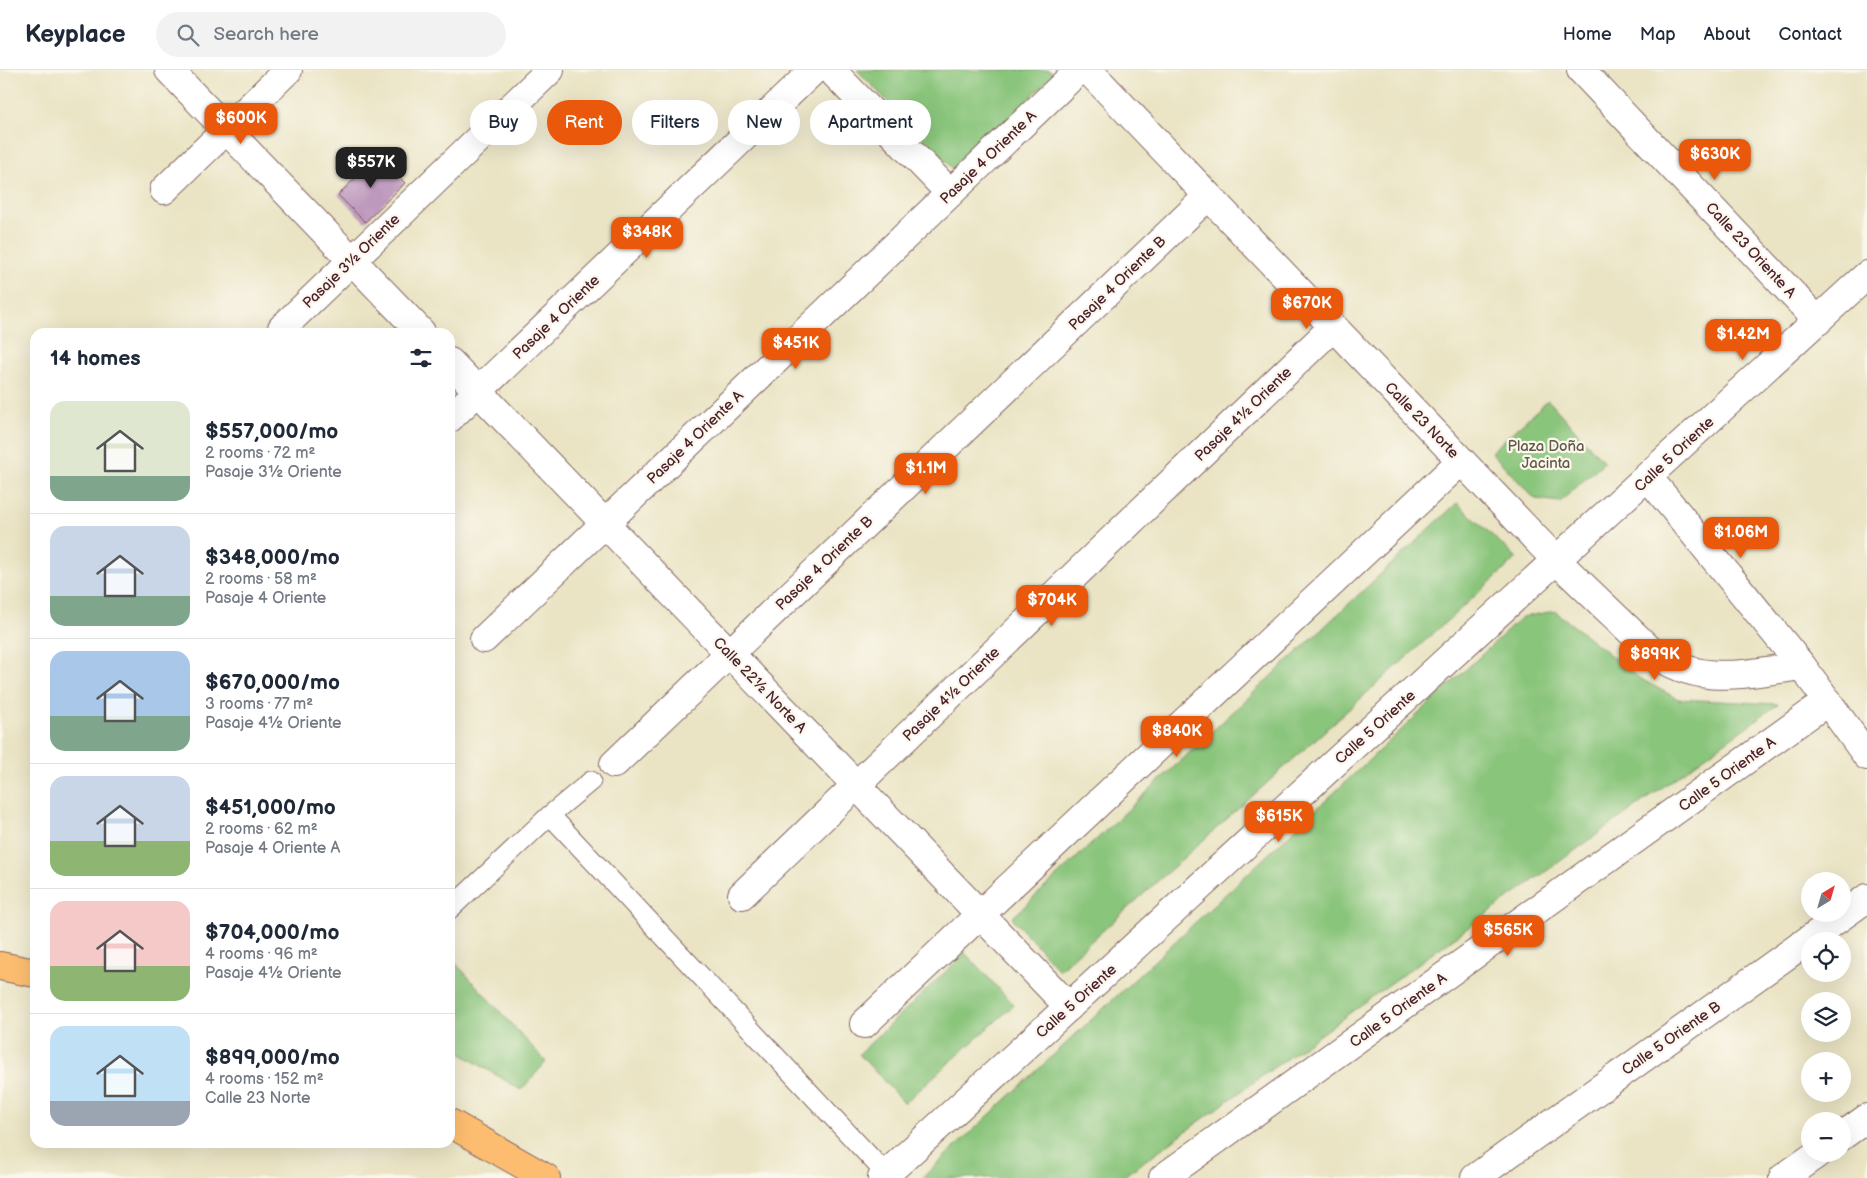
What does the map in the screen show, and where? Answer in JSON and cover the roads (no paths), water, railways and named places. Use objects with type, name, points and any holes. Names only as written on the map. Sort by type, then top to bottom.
[{"type":"main road","points":[[0,966],[30,972]]},
{"type":"main road","points":[[455,1126],[546,1178]]},
{"type":"street","points":[[169,70],[417,328]]},
{"type":"street","points":[[164,190],[288,70]]},
{"type":"street","name":"Pasaje 3½ Oriente","points":[[282,328],[550,70]]},
{"type":"street","name":"Pasaje 4 Oriente","points":[[455,413],[814,70]]},
{"type":"street","points":[[831,70],[950,193]]},
{"type":"street","name":"Pasaje 4 Oriente A","points":[[484,638],[1079,70]]},
{"type":"street","name":"Calle 23 Norte","points":[[1088,70],[1557,561],[1666,663],[1685,671],[1713,675],[1802,666]]},
{"type":"street","name":"Calle 23 Oriente A","points":[[1581,70],[1818,321]]},
{"type":"street","name":"Pasaje 4 Oriente B","points":[[614,764],[1208,196]]},
{"type":"street","name":"Calle 5 Oriente","points":[[884,1176],[1867,275]]},
{"type":"street","name":"Pasaje 4½ Oriente","points":[[742,895],[1333,327]]},
{"type":"street","name":"Calle 22½ Norte A","points":[[455,367],[1069,1007]]},
{"type":"street","points":[[864,1024],[1461,461]]},
{"type":"street","points":[[1648,477],[1802,666],[1867,756]]},
{"type":"street","name":"Calle 5 Oriente A","points":[[1163,1178],[1828,701]]},
{"type":"street","name":"Calle 5 Oriente B","points":[[1475,1178],[1867,898]]},
{"type":"street","points":[[1851,1130],[1867,1118]]},
{"type":"street","points":[[1784,1178],[1806,1162]]},
{"type":"lane","points":[[455,904],[550,815],[591,781]]},
{"type":"lane","points":[[550,815],[884,1176]]},
{"type":"park label","name":"Plaza Doña Jacinta","points":[[1546,454]]}]
